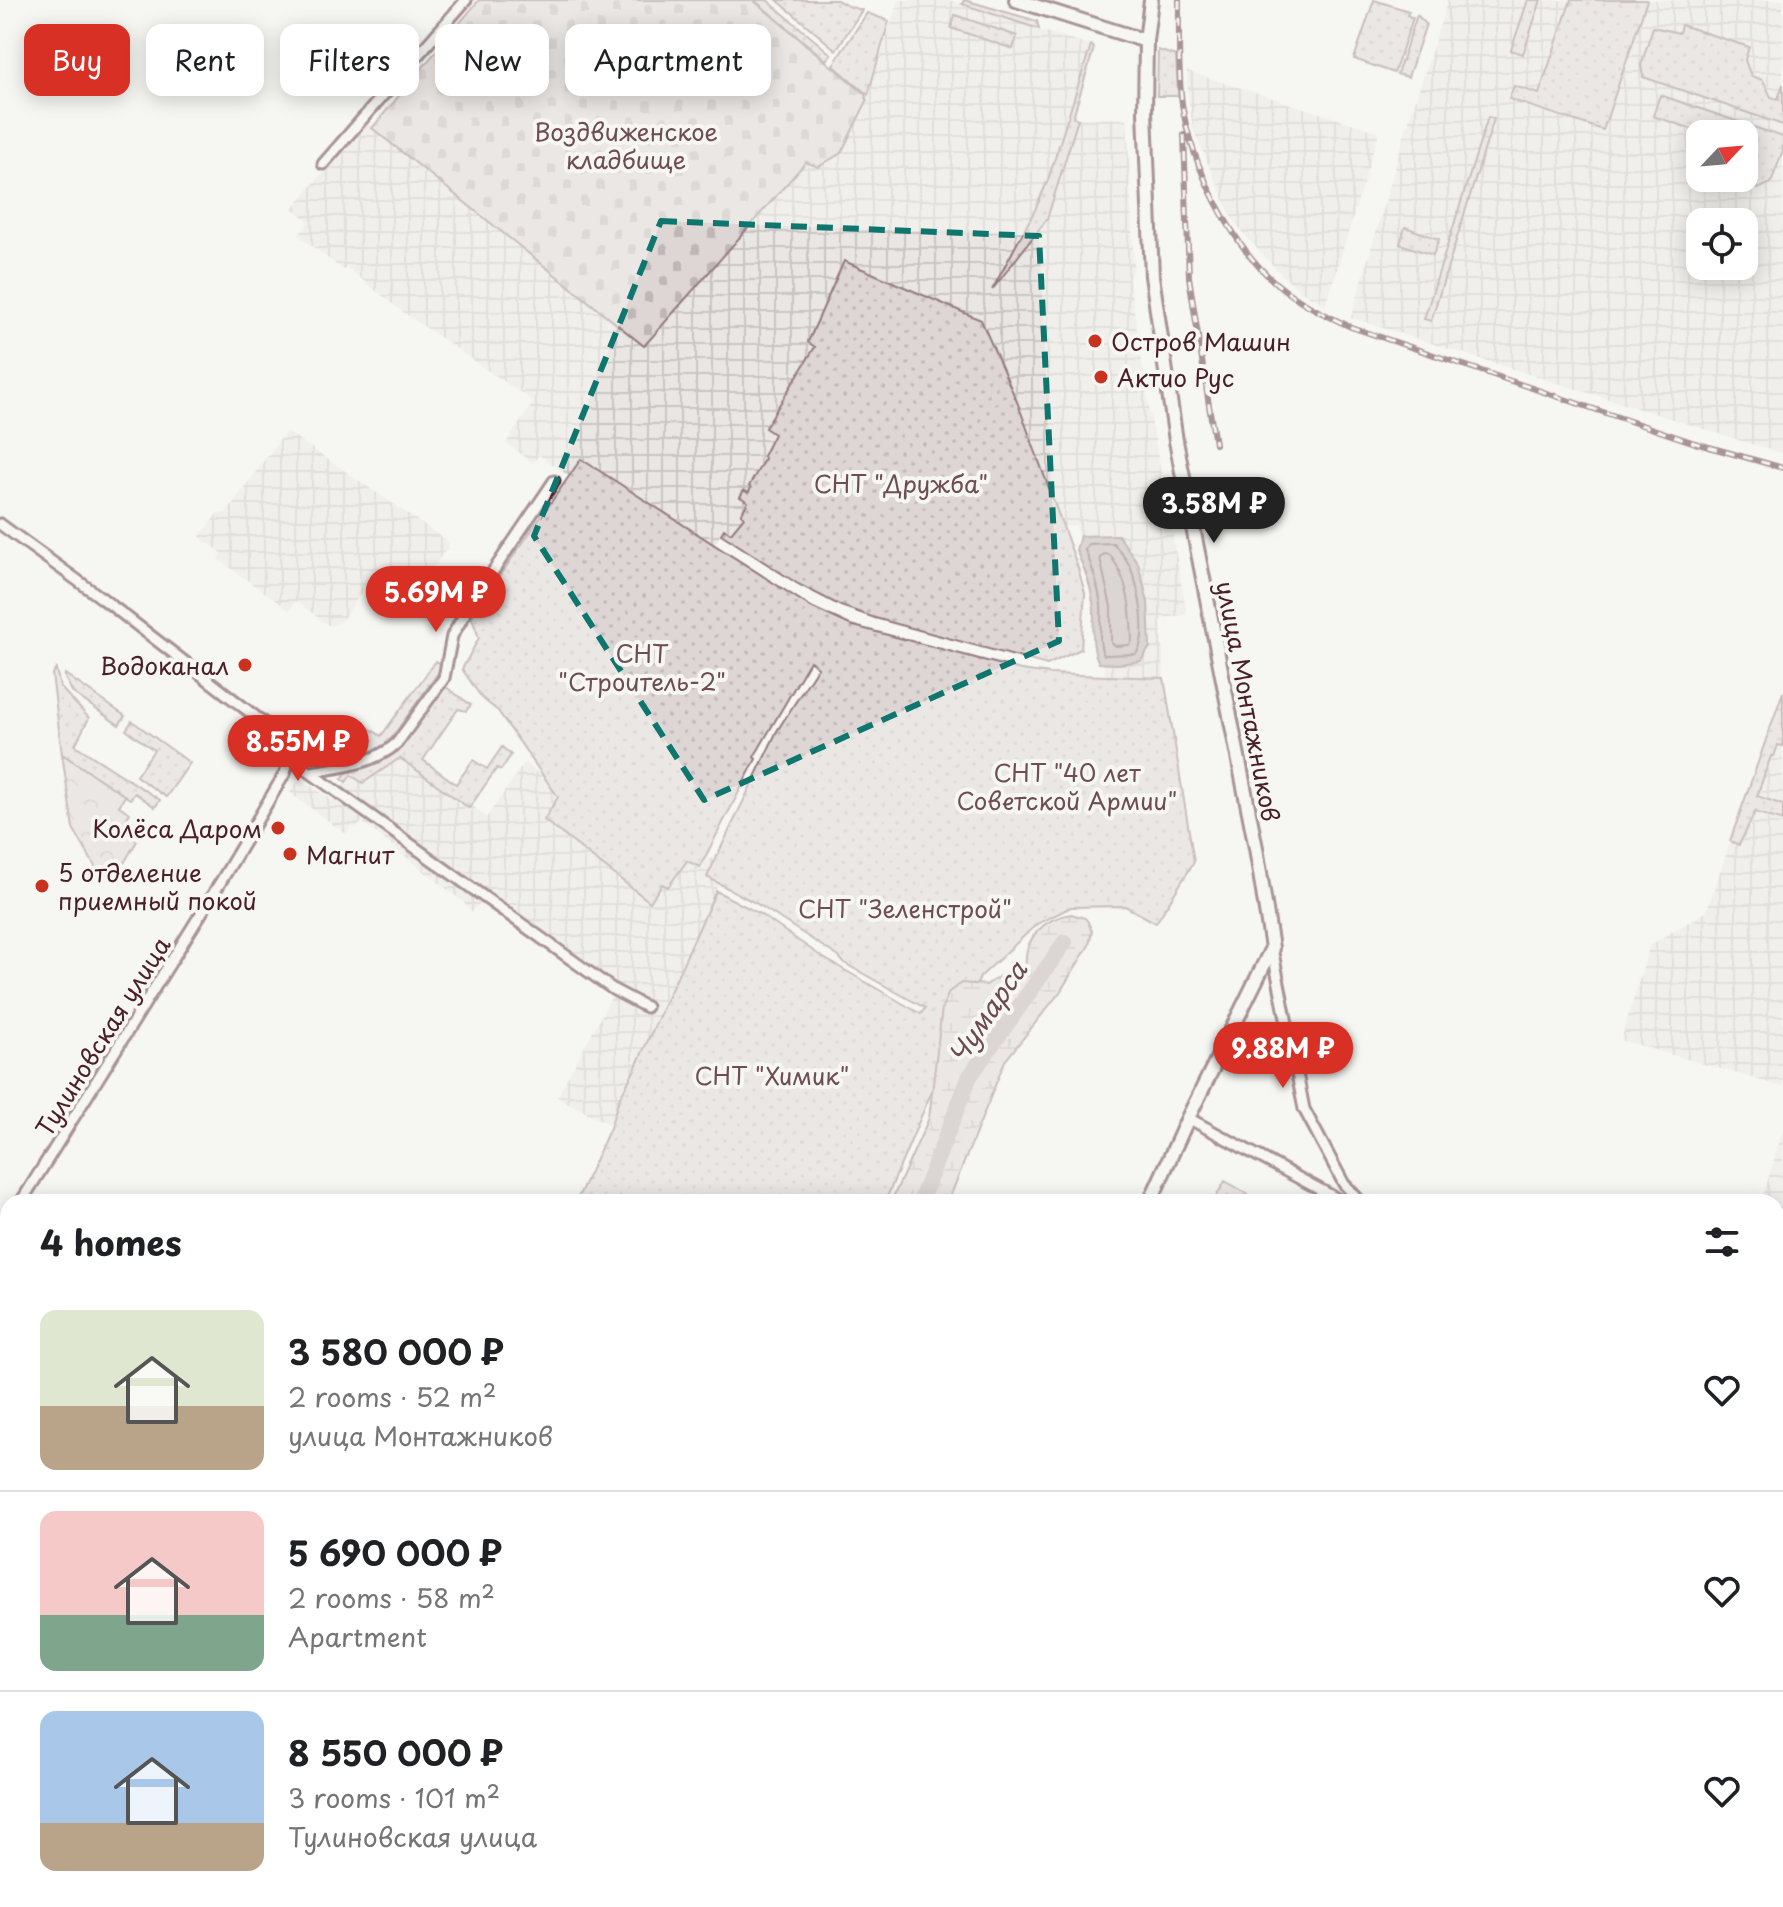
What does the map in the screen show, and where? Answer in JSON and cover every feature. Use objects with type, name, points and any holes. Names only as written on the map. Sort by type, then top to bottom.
[{"type":"main road","points":[[1016,0],[1146,41]]},
{"type":"main road","name":"улица Монтажников","points":[[1151,0],[1146,41],[1145,112],[1153,284],[1176,441],[1255,843],[1272,948]]},
{"type":"main road","points":[[1154,1194],[1272,948]]},
{"type":"street","points":[[323,164],[466,0]]},
{"type":"street","points":[[311,772],[347,766],[387,751],[397,743],[444,678],[452,636],[467,610],[554,481]]},
{"type":"street","points":[[0,524],[273,730],[288,744],[290,758],[614,990],[646,1007]]},
{"type":"street","name":"Тулиновская улица","points":[[26,1194],[220,883],[285,773],[290,758]]},
{"type":"street","name":"улица Монтажников","points":[[1272,948],[1304,1109],[1344,1184],[1353,1194]]},
{"type":"street","points":[[1188,1118],[1328,1194]]},
{"type":"highlighted area","points":[[661,221],[1039,236],[1059,641],[704,800],[534,536]]},
{"type":"shaded area","points":[[898,0],[949,0],[962,4],[964,0],[970,0],[1037,21],[1039,30],[1095,46],[1073,118],[1127,118],[1134,269],[1129,279],[1187,614],[1161,619],[1164,678],[1106,676],[1076,525],[1062,527],[1018,404],[981,320],[843,262],[808,342],[815,347],[766,428],[774,433],[751,488],[740,497],[748,502],[744,516],[731,534],[723,530],[714,545],[581,459],[569,476],[539,455],[533,463],[526,458],[506,443],[534,402],[299,236],[309,221],[293,208],[366,122],[644,345],[807,162],[867,101]]},
{"type":"shaded area","points":[[1448,0],[1783,0],[1783,454],[1351,318]]},
{"type":"shaded area","points":[[1187,71],[1379,132],[1326,305],[1301,291],[1281,274],[1232,218],[1193,129]]},
{"type":"shaded area","points":[[286,431],[449,542],[448,550],[399,616],[364,589],[340,623],[328,625],[296,601],[289,610],[218,559],[222,553],[200,537],[217,514],[226,513]]},
{"type":"shaded area","points":[[1783,692],[1783,1087],[1621,1040],[1650,945],[1706,912]]},
{"type":"shaded area","points":[[400,758],[487,817],[524,763],[548,780],[559,797],[544,820],[650,901],[663,884],[668,886],[687,861],[700,867],[706,856],[715,860],[707,877],[719,883],[610,1125],[557,1097],[612,996],[480,903],[472,912],[362,822],[356,829],[352,826],[346,834],[290,793],[300,778],[333,801],[351,774],[364,783]]},
{"type":"shaded area","points":[[1783,1131],[1783,1194],[1763,1194]]},
{"type":"green space","name":"Воздвиженское кладбище","points":[[479,0],[753,0],[865,94],[867,101],[841,153],[818,167],[806,162],[644,346],[372,128],[399,96],[419,96],[419,72],[435,53],[435,96],[549,96],[549,24],[459,24]]},
{"type":"green space","points":[[754,0],[767,0],[831,54],[826,60]]},
{"type":"green space","points":[[777,0],[837,0],[862,10],[836,50]]},
{"type":"green space","points":[[964,0],[1037,21],[1039,29],[962,4]]},
{"type":"green space","points":[[1374,0],[1409,11],[1407,15],[1413,18],[1394,73],[1354,59]]},
{"type":"green space","points":[[1528,0],[1541,0],[1523,54],[1511,50]]},
{"type":"green space","points":[[1571,0],[1647,0],[1603,130],[1509,99],[1514,86],[1539,94]]},
{"type":"green space","points":[[867,13],[889,21],[868,95],[833,65]]},
{"type":"green space","points":[[955,15],[1017,36],[1013,49],[951,28]]},
{"type":"green space","points":[[1417,15],[1426,24],[1408,77],[1397,74]]},
{"type":"green space","points":[[1681,25],[1749,47],[1745,60],[1751,76],[1763,80],[1771,97],[1778,99],[1783,84],[1783,125],[1643,77],[1641,65],[1653,27],[1679,33]]},
{"type":"green space","points":[[1091,45],[1094,48],[1073,117],[1078,119],[1047,219],[992,290],[1048,180]]},
{"type":"green space","points":[[1158,50],[1176,56],[1178,96],[1157,96]]},
{"type":"green space","points":[[1660,95],[1733,120],[1686,120],[1686,127],[1653,116]]},
{"type":"green space","points":[[1488,117],[1494,119],[1431,321],[1424,319]]},
{"type":"green space","points":[[1758,128],[1783,137],[1783,150],[1771,183],[1758,189]]},
{"type":"green space","points":[[1405,227],[1439,239],[1433,255],[1400,244]]},
{"type":"green space","name":"СНТ \"Дружба\"","points":[[844,261],[981,320],[1018,404],[1077,565],[1085,593],[1081,649],[1047,665],[875,618],[841,606],[798,584],[721,534],[724,529],[731,533],[744,517],[741,514],[748,502],[740,497],[744,490],[748,493],[751,488],[749,486],[774,434],[765,428],[815,347],[808,342]]},
{"type":"green space","points":[[581,459],[811,607],[850,625],[1021,670],[1164,678],[1194,862],[1156,923],[1125,906],[1071,907],[1037,924],[980,977],[888,1194],[580,1194],[610,1128],[619,1099],[716,891],[760,914],[822,957],[921,1014],[925,1008],[844,963],[761,906],[707,877],[777,731],[818,667],[810,661],[754,757],[756,759],[700,867],[687,861],[668,887],[662,884],[650,902],[544,820],[558,797],[498,711],[482,698],[462,669],[479,638],[472,618]]},
{"type":"green space","points":[[436,661],[443,666],[385,747],[341,764],[320,751],[325,743],[314,736],[327,717],[358,740],[368,727],[381,736]]},
{"type":"green space","points":[[56,669],[60,687],[89,718],[75,745],[160,800],[155,807],[135,793],[130,799],[62,754],[52,674]]},
{"type":"green space","points":[[65,674],[125,716],[119,725],[73,693]]},
{"type":"green space","points":[[446,687],[471,705],[466,711],[458,709],[423,760],[456,784],[473,760],[487,769],[502,747],[511,755],[501,770],[497,768],[469,808],[400,758],[363,783],[351,775],[346,782],[342,779],[346,773],[394,754],[439,691]]},
{"type":"green space","points":[[1783,692],[1783,746],[1778,745],[1774,756],[1771,756],[1757,796],[1783,805],[1783,821],[1755,812],[1739,845],[1730,841]]},
{"type":"green space","points":[[132,721],[190,763],[166,797],[136,776],[154,750],[126,730]]},
{"type":"green space","points":[[62,754],[125,796],[119,806],[130,813],[120,828],[137,841],[124,863],[118,860],[107,879],[100,875],[73,828]]},
{"type":"green space","points":[[1071,914],[1085,918],[1092,931],[1089,945],[1060,992],[1005,1061],[951,1194],[895,1194],[929,1118],[942,1008],[949,992],[961,983],[986,985],[1000,976],[1016,974],[1026,966],[1032,938],[1045,925]]},
{"type":"green space","points":[[1225,1181],[1248,1194],[1218,1194]]},
{"type":"water","points":[[1118,535],[1138,563],[1148,602],[1150,647],[1141,661],[1099,663],[1093,644],[1092,596],[1076,550],[1080,536]]},
{"type":"waterway","name":"Чумарса","points":[[923,1194],[970,1076],[1065,942]]},
{"type":"railway","points":[[1179,0],[1182,104],[1194,152],[1229,226],[1260,268],[1286,291],[1351,327],[1695,443],[1783,468]]},
{"type":"railway","points":[[1184,135],[1189,277],[1215,444]]},
{"type":"place","name":"Остров Машин","points":[[1095,341]]},
{"type":"place","name":"Актио Рус","points":[[1101,377]]},
{"type":"place","name":"Водоканал","points":[[245,665]]},
{"type":"place","name":"Колёса Даром","points":[[278,828]]},
{"type":"place","name":"Магнит","points":[[290,854]]},
{"type":"place","name":"5 отделение приемный покой","points":[[42,886]]},
{"type":"park label","name":"СНТ \"Строитель-2\"","points":[[642,667]]},
{"type":"park label","name":"СНТ \"40 лет Советской Армии\"","points":[[1067,786]]},
{"type":"park label","name":"СНТ \"Зеленстрой\"","points":[[905,908]]},
{"type":"park label","name":"СНТ \"Химик\"","points":[[772,1075]]}]
